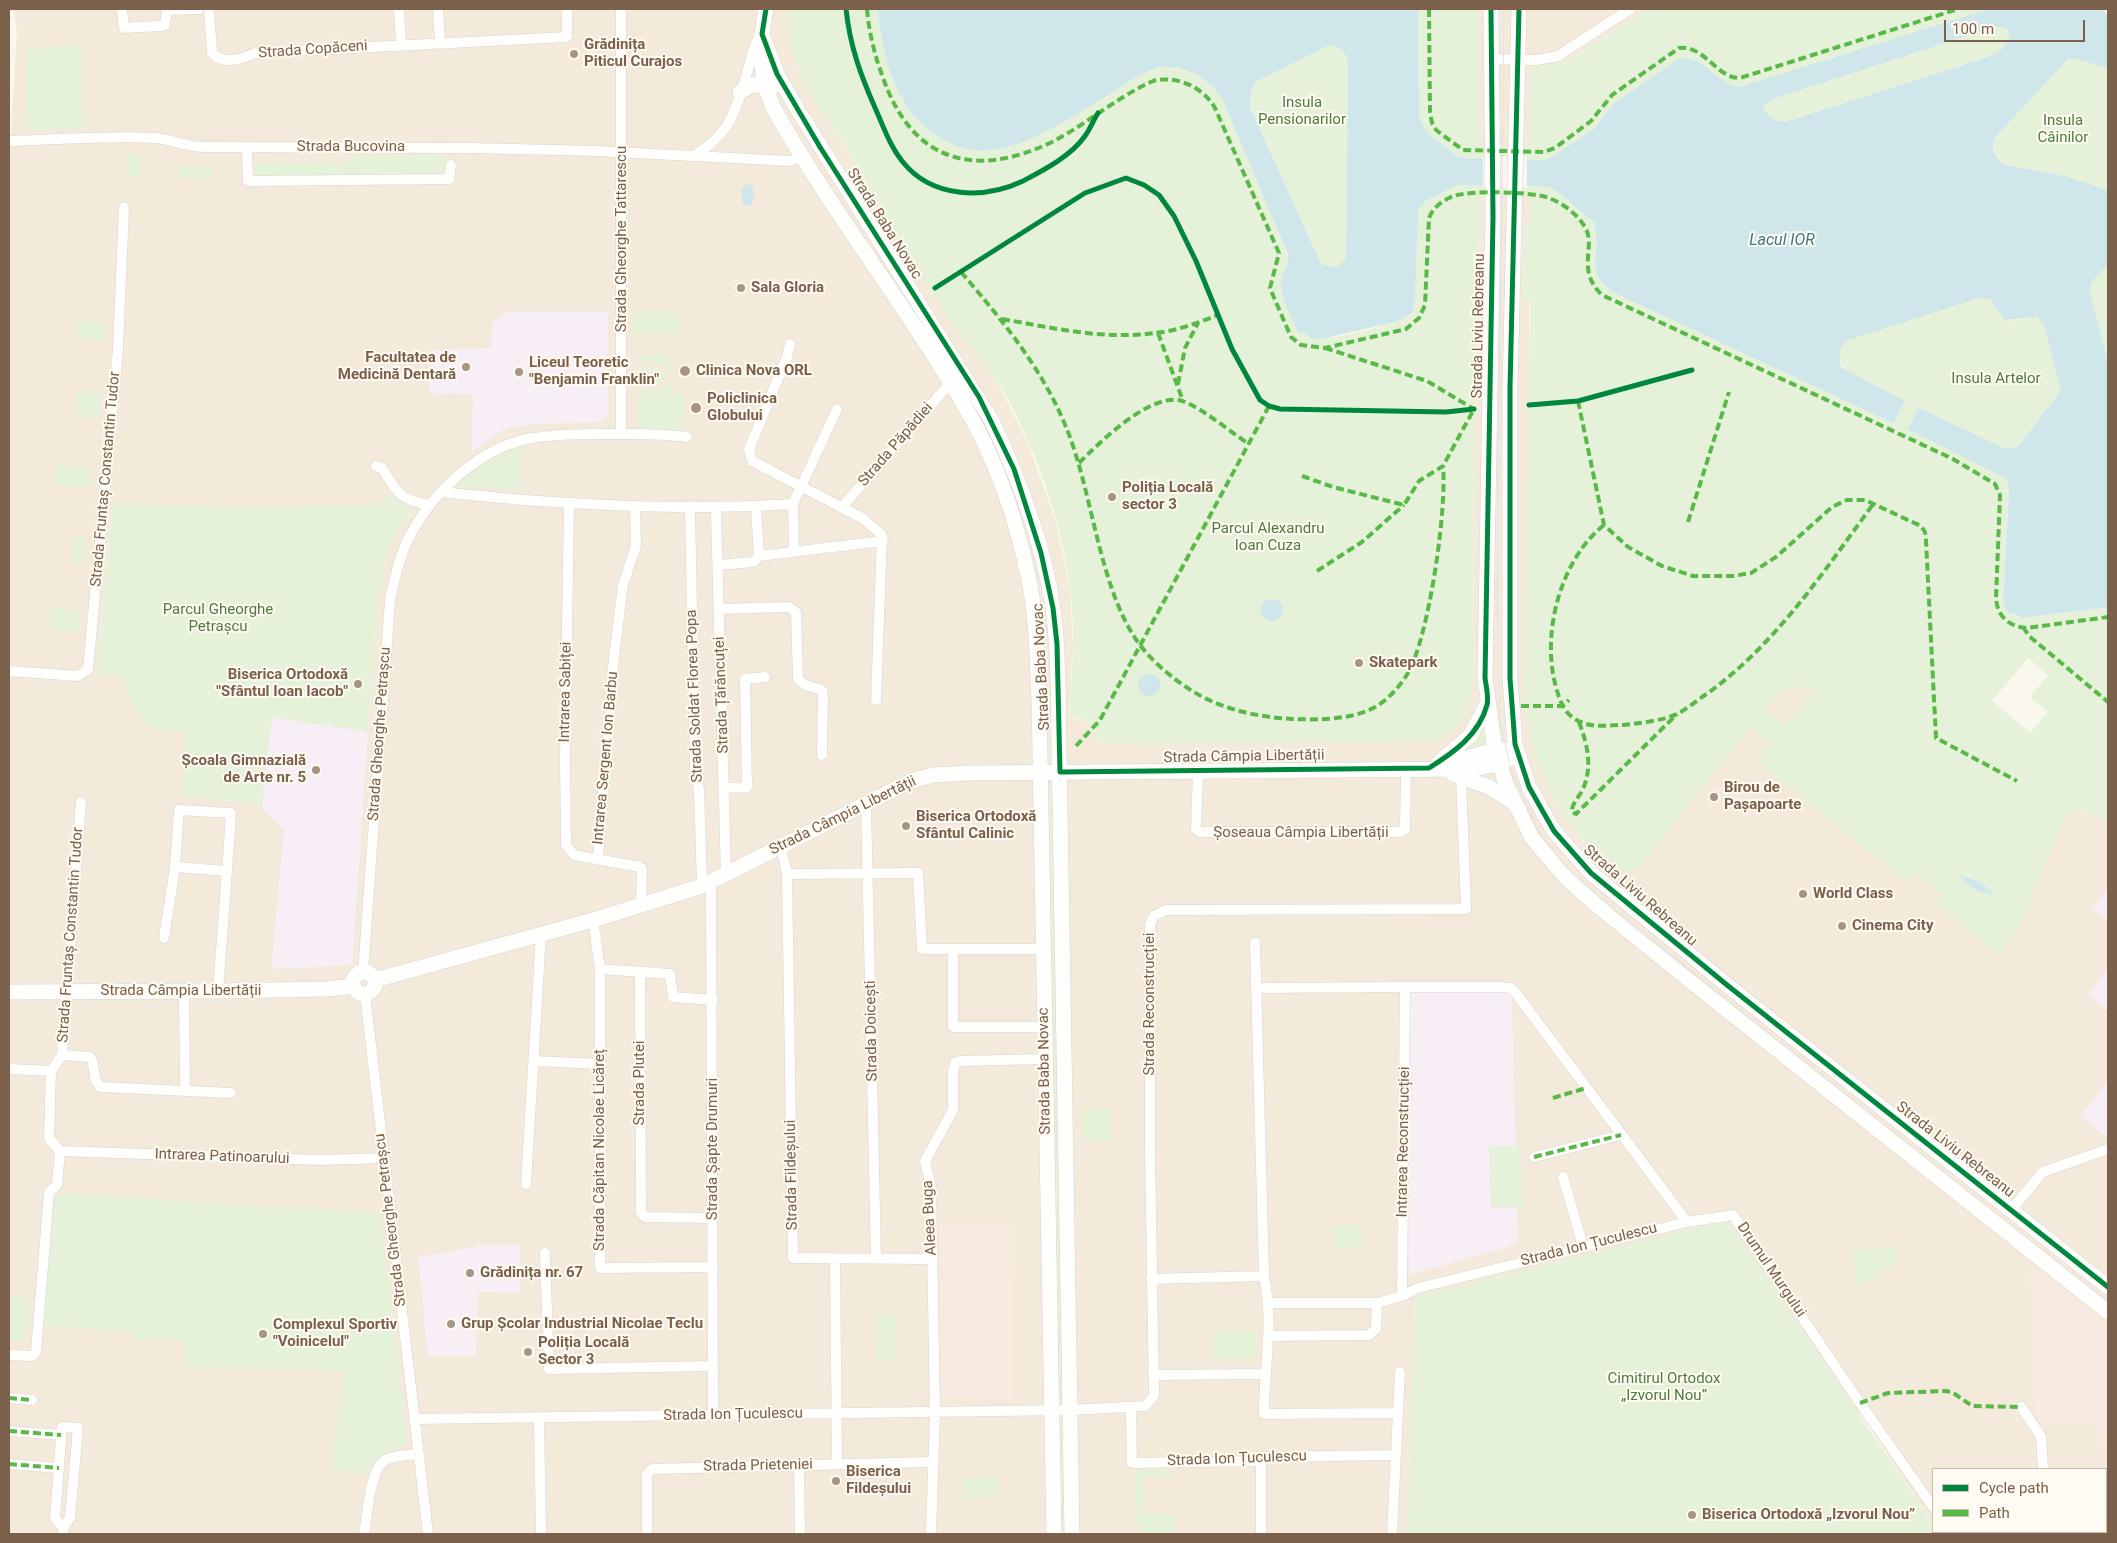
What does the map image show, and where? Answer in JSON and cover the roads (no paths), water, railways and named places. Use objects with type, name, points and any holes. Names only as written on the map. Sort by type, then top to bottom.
[{"type":"main road","name":"Strada Liviu Rebreanu","points":[[1491,9],[1493,217],[1485,678],[1487,704],[1497,757],[1514,803],[1524,824],[1542,850],[1566,877],[1595,904],[1823,1088],[2108,1312]]},
{"type":"main road","name":"Strada Liviu Rebreanu","points":[[1519,9],[1514,120],[1510,388],[1510,678],[1515,752],[1529,787],[1547,821],[1566,848],[1591,873],[1727,986],[2108,1287]]},
{"type":"main road","name":"Strada Baba Novac","points":[[764,22],[760,60],[764,85],[773,107],[803,157],[950,383],[977,429],[997,475],[1018,538],[1030,583],[1036,629],[1040,772],[1054,1534]]},
{"type":"main road","name":"Strada Baba Novac","points":[[764,22],[777,74],[806,124],[979,397],[1014,469],[1041,553],[1053,608],[1060,772],[1072,1534]]},
{"type":"main road","points":[[740,92],[750,85],[764,85],[787,101],[806,124]]},
{"type":"main road","points":[[1429,768],[1453,752],[1470,736],[1487,704]]},
{"type":"main road","name":"Strada Câmpia Libertății","points":[[369,976],[593,920],[706,884],[910,782],[928,776],[961,773],[1429,768],[1497,757],[1508,751],[1515,752]]},
{"type":"main road","points":[[1429,768],[1462,776],[1489,787],[1514,803]]},
{"type":"main road","points":[[359,990],[374,988],[369,976]]},
{"type":"main road","name":"Strada Câmpia Libertății","points":[[9,992],[359,990]]},
{"type":"street","points":[[122,9],[124,28],[165,25],[167,10],[199,9]]},
{"type":"street","name":"Strada Copăceni","points":[[209,9],[213,55],[221,59],[244,59],[255,53],[401,44],[567,37],[567,9]]},
{"type":"street","points":[[399,9],[401,44]]},
{"type":"street","points":[[438,9],[440,42]]},
{"type":"street","name":"Strada Gheorghe Tattarescu","points":[[621,9],[621,434]]},
{"type":"street","points":[[1492,59],[1545,59],[1558,56],[1630,9]]},
{"type":"street","points":[[694,156],[714,141],[726,127],[764,22]]},
{"type":"street","name":"Strada Bucovina","points":[[9,141],[128,138],[166,140],[189,147],[470,148],[622,152],[790,161],[803,157]]},
{"type":"street","points":[[247,148],[248,181],[449,179],[451,165]]},
{"type":"street","name":"Strada Fruntaș Constantin Tudor","points":[[9,671],[78,676],[88,669],[118,341],[124,207]]},
{"type":"street","points":[[790,344],[787,357],[749,449],[749,457],[752,461],[842,507],[879,530],[883,541],[876,700]]},
{"type":"street","name":"Strada Păpădiei","points":[[842,507],[950,383]]},
{"type":"street","points":[[794,551],[793,504],[837,409]]},
{"type":"street","points":[[621,434],[687,437]]},
{"type":"street","name":"Strada Gheorghe Petrașcu","points":[[369,976],[390,600],[404,548],[430,506],[442,492],[477,462],[510,444],[552,435],[621,434]]},
{"type":"street","points":[[376,466],[382,468],[390,484],[401,496],[410,501],[430,506]]},
{"type":"street","points":[[442,492],[520,501],[635,506],[756,506],[793,504]]},
{"type":"street","name":"Intrarea Sabiței","points":[[569,503],[565,759],[566,845],[574,855],[634,864],[642,869],[642,905]]},
{"type":"street","name":"Intrarea Sergent Ion Barbu","points":[[598,858],[614,657],[623,585],[636,546],[635,506]]},
{"type":"street","name":"Strada Soldat Florea Popa","points":[[690,506],[695,771],[699,789],[706,884]]},
{"type":"street","points":[[756,506],[759,556]]},
{"type":"street","name":"Strada Țărăncuței","points":[[716,514],[726,875]]},
{"type":"street","points":[[718,565],[753,562],[759,556],[883,541]]},
{"type":"street","points":[[719,609],[789,607],[796,612],[798,679],[805,685],[822,690],[823,695],[822,755]]},
{"type":"street","points":[[725,788],[747,787],[745,679],[765,677]]},
{"type":"street","name":"Șoseaua Câmpia Libertății","points":[[1198,770],[1196,830],[1198,832],[1399,832],[1405,829],[1406,768]]},
{"type":"street","name":"Strada Reconstrucției","points":[[1153,1375],[1150,924],[1154,916],[1166,910],[1466,909],[1462,776]]},
{"type":"street","name":"Strada Fruntaș Constantin Tudor","points":[[51,1071],[62,1055],[81,802]]},
{"type":"street","name":"Strada Doicești","points":[[866,804],[876,1259]]},
{"type":"street","points":[[164,938],[175,868],[179,810],[184,808],[231,813],[218,991]]},
{"type":"street","name":"Strada Fildeșului","points":[[781,847],[787,874],[793,1258],[835,1259]]},
{"type":"street","points":[[175,868],[227,871]]},
{"type":"street","points":[[787,874],[918,873],[920,946],[925,950],[1043,949]]},
{"type":"street","name":"Strada Șapte Drumuri","points":[[706,884],[713,1000],[713,1415]]},
{"type":"street","name":"Strada Căpitan Nicolae Licăreț","points":[[593,920],[600,970],[600,1268],[713,1267]]},
{"type":"street","points":[[526,1184],[541,934]]},
{"type":"street","points":[[1255,943],[1258,988],[1264,1276],[1269,1303],[1268,1362],[1264,1374],[1264,1414],[1398,1413]]},
{"type":"street","points":[[953,950],[953,1027],[1044,1027]]},
{"type":"street","points":[[600,970],[670,974],[671,995],[676,998],[713,1000]]},
{"type":"street","name":"Strada Plutei","points":[[640,972],[641,1213],[645,1217],[713,1218]]},
{"type":"street","name":"Intrarea Reconstrucției","points":[[1402,1296],[1405,987]]},
{"type":"street","points":[[1258,988],[1510,988],[1515,992],[1686,1222]]},
{"type":"street","name":"Strada Gheorghe Petrașcu","points":[[359,990],[384,1158],[428,1534]]},
{"type":"street","points":[[184,992],[185,1091]]},
{"type":"street","points":[[62,1055],[93,1060],[96,1083],[100,1087],[231,1093]]},
{"type":"street","name":"Aleea Buga","points":[[931,1534],[935,1412],[933,1259],[931,1186],[925,1161],[953,1110],[953,1072],[955,1063],[960,1061],[1045,1059]]},
{"type":"street","points":[[534,1061],[600,1064]]},
{"type":"street","points":[[9,1068],[51,1071],[49,1138],[60,1151],[57,1186],[50,1192],[34,1355],[9,1355]]},
{"type":"street","points":[[1534,1157],[1621,1135]]},
{"type":"street","points":[[2011,1210],[2043,1172],[2108,1149]]},
{"type":"street","name":"Intrarea Patinoarului","points":[[60,1151],[322,1160],[384,1158]]},
{"type":"street","points":[[1563,1176],[1583,1246]]},
{"type":"street","name":"Drumul Murgului","points":[[1686,1222],[1728,1214],[1736,1217],[1860,1403],[1932,1506]]},
{"type":"street","name":"Strada Ion Țuculescu","points":[[1269,1303],[1377,1303],[1402,1296],[1418,1288],[1686,1222]]},
{"type":"street","points":[[545,1253],[549,1368],[713,1366]]},
{"type":"street","points":[[837,1464],[835,1259],[933,1259]]},
{"type":"street","points":[[1151,1279],[1264,1276]]},
{"type":"street","points":[[1269,1336],[1369,1335],[1376,1329],[1377,1303]]},
{"type":"street","points":[[1392,1534],[1400,1372]]},
{"type":"street","points":[[1071,1410],[1131,1409],[1145,1406],[1154,1396],[1153,1375],[1264,1374]]},
{"type":"street","points":[[9,1398],[32,1400]]},
{"type":"street","points":[[2021,1407],[2041,1436],[2043,1468]]},
{"type":"street","name":"Strada Ion Țuculescu","points":[[1131,1409],[1132,1463],[1261,1461],[1262,1457],[1396,1455]]},
{"type":"street","name":"Strada Ion Țuculescu","points":[[414,1419],[1071,1410]]},
{"type":"street","points":[[539,1418],[541,1534]]},
{"type":"street","points":[[62,1427],[78,1428],[70,1518],[63,1531],[55,1518],[62,1427]]},
{"type":"street","points":[[9,1431],[61,1435]]},
{"type":"street","points":[[364,1534],[373,1484],[380,1464],[389,1458],[418,1454]]},
{"type":"street","points":[[1261,1461],[1261,1534]]},
{"type":"street","name":"Strada Prieteniei","points":[[647,1534],[648,1470],[932,1462]]},
{"type":"street","points":[[9,1464],[59,1468]]},
{"type":"street","points":[[799,1465],[800,1534]]},
{"type":"water","name":"Lacul IOR","points":[[878,9],[1418,9],[1419,117],[1427,133],[1460,158],[1544,160],[1552,157],[1594,129],[1613,104],[1680,58],[1696,61],[1724,81],[1739,87],[1989,9],[2101,9],[2108,14],[2108,68],[2075,59],[2067,60],[1995,138],[1993,146],[1997,157],[2005,165],[2065,176],[2108,190],[2108,265],[2093,280],[2089,290],[2108,361],[2108,607],[2022,618],[2007,612],[2003,600],[2009,493],[2007,479],[1907,429],[1919,408],[2002,447],[2010,449],[2018,446],[2061,391],[2044,326],[2037,317],[2005,320],[1991,300],[1982,297],[1846,341],[1840,354],[1842,368],[1905,401],[1893,423],[1619,295],[1607,287],[1600,280],[1596,272],[1596,234],[1594,222],[1558,192],[1549,187],[1457,185],[1425,201],[1418,210],[1415,298],[1412,312],[1405,318],[1395,322],[1326,338],[1312,339],[1306,333],[1298,333],[1282,293],[1281,280],[1288,261],[1288,254],[1222,98],[1202,78],[1194,73],[1175,67],[1156,68],[1146,72],[1066,121],[1027,140],[1008,147],[971,150],[951,144],[933,133],[909,109],[892,78]],"holes":[[[1995,27],[2006,28],[2010,35],[2002,49],[1991,56],[1785,122],[1775,120],[1764,111],[1765,105],[1773,99]],[[1328,46],[1336,46],[1341,49],[1348,62],[1346,258],[1336,268],[1321,264],[1250,107],[1251,94],[1256,82]]]},
{"type":"water","points":[[747,184],[752,185],[754,190],[750,206],[743,204],[741,190]]},
{"type":"water","points":[[1272,599],[1280,602],[1283,610],[1280,618],[1272,621],[1264,618],[1261,610],[1264,602]]},
{"type":"water","points":[[1149,674],[1157,677],[1160,685],[1157,693],[1149,696],[1141,693],[1138,685],[1141,677]]},
{"type":"water","points":[[1960,876],[1979,882],[1994,895],[1975,889]]},
{"type":"tram line","points":[[1504,9],[1497,604],[1500,721],[1511,770],[1537,829],[1565,866],[1626,921],[2108,1302]]},
{"type":"place","name":"Grădinița Piticul Curajos","points":[[574,54]]},
{"type":"place","name":"Sala Gloria","points":[[741,288]]},
{"type":"place","name":"Facultatea de Medicină Dentară","points":[[466,367]]},
{"type":"place","name":"Clinica Nova ORL","points":[[685,371]]},
{"type":"place","name":"Liceul Teoretic \"Benjamin Franklin\"","points":[[519,372]]},
{"type":"place","name":"Policlinica Globului","points":[[696,408]]},
{"type":"place","name":"Poliția Locală sector 3","points":[[1112,497]]},
{"type":"place","name":"Skatepark","points":[[1359,663]]},
{"type":"place","name":"Biserica Ortodoxă \"Sfântul Ioan Iacob\"","points":[[358,684]]},
{"type":"place","name":"Școala Gimnazială de Arte nr. 5","points":[[316,770]]},
{"type":"place","name":"Birou de Pașapoarte","points":[[1714,797]]},
{"type":"place","name":"Biserica Ortodoxă Sfântul Calinic","points":[[906,826]]},
{"type":"place","name":"World Class","points":[[1803,894]]},
{"type":"place","name":"Cinema City","points":[[1842,926]]},
{"type":"place","name":"Grădinița nr. 67","points":[[470,1273]]},
{"type":"place","name":"Grup Școlar Industrial Nicolae Teclu","points":[[451,1324]]},
{"type":"place","name":"Complexul Sportiv \"Voinicelul\"","points":[[263,1334]]},
{"type":"place","name":"Poliția Locală Sector 3","points":[[528,1352]]},
{"type":"place","name":"Biserica Fildeșului","points":[[836,1481]]},
{"type":"place","name":"Biserica Ortodoxă „Izvorul Nou”","points":[[1692,1515]]},
{"type":"park label","name":"Insula Pensionarilor","points":[[1302,112]]},
{"type":"park label","name":"Insula Câinilor","points":[[2063,130]]},
{"type":"park label","name":"Insula Artelor","points":[[1996,379]]},
{"type":"park label","name":"Parcul Alexandru Ioan Cuza","points":[[1268,538]]},
{"type":"park label","name":"Parcul Gheorghe Petrașcu","points":[[218,618]]},
{"type":"park label","name":"Cimitirul Ortodox „Izvorul Nou”","points":[[1664,1388]]}]
